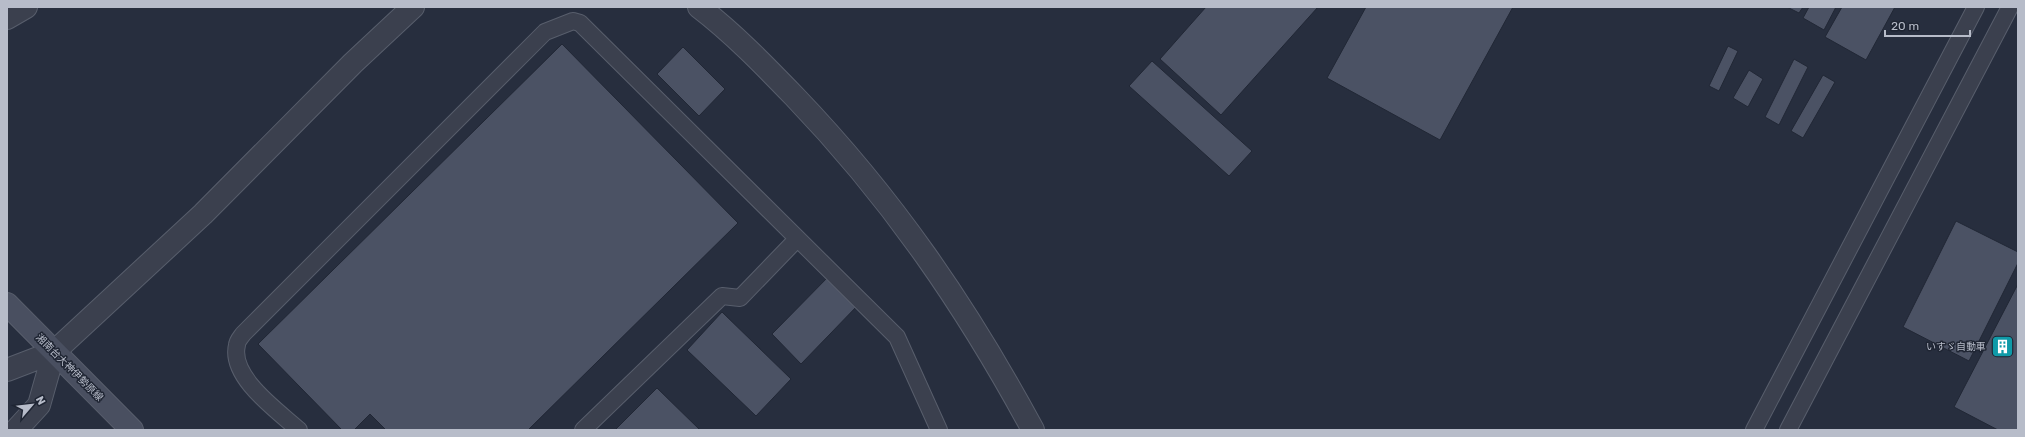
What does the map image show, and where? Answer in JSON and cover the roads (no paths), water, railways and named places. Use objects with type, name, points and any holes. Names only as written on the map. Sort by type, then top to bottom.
[{"type":"main road","name":"湘南台大神伊勢原線","points":[[7,304],[132,430]]},
{"type":"street","points":[[7,18],[26,7]]},
{"type":"street","points":[[7,370],[54,352],[203,214],[353,63],[413,7]]},
{"type":"street","points":[[699,7],[715,19],[775,76],[836,139],[882,195],[930,259],[957,300],[987,348],[1033,430]]},
{"type":"street","points":[[16,430],[39,405],[54,352]]},
{"type":"lane","points":[[1754,430],[1976,7]]},
{"type":"lane","points":[[1788,430],[2010,7]]},
{"type":"lane","points":[[299,430],[250,385],[240,369],[236,358],[237,344],[243,334],[545,32],[559,25],[572,21],[580,23],[797,240],[897,337],[939,430]]},
{"type":"lane","points":[[583,430],[722,296],[740,298],[797,240]]},
{"type":"place","name":"いすゞ自動車","points":[[2002,346]]}]
